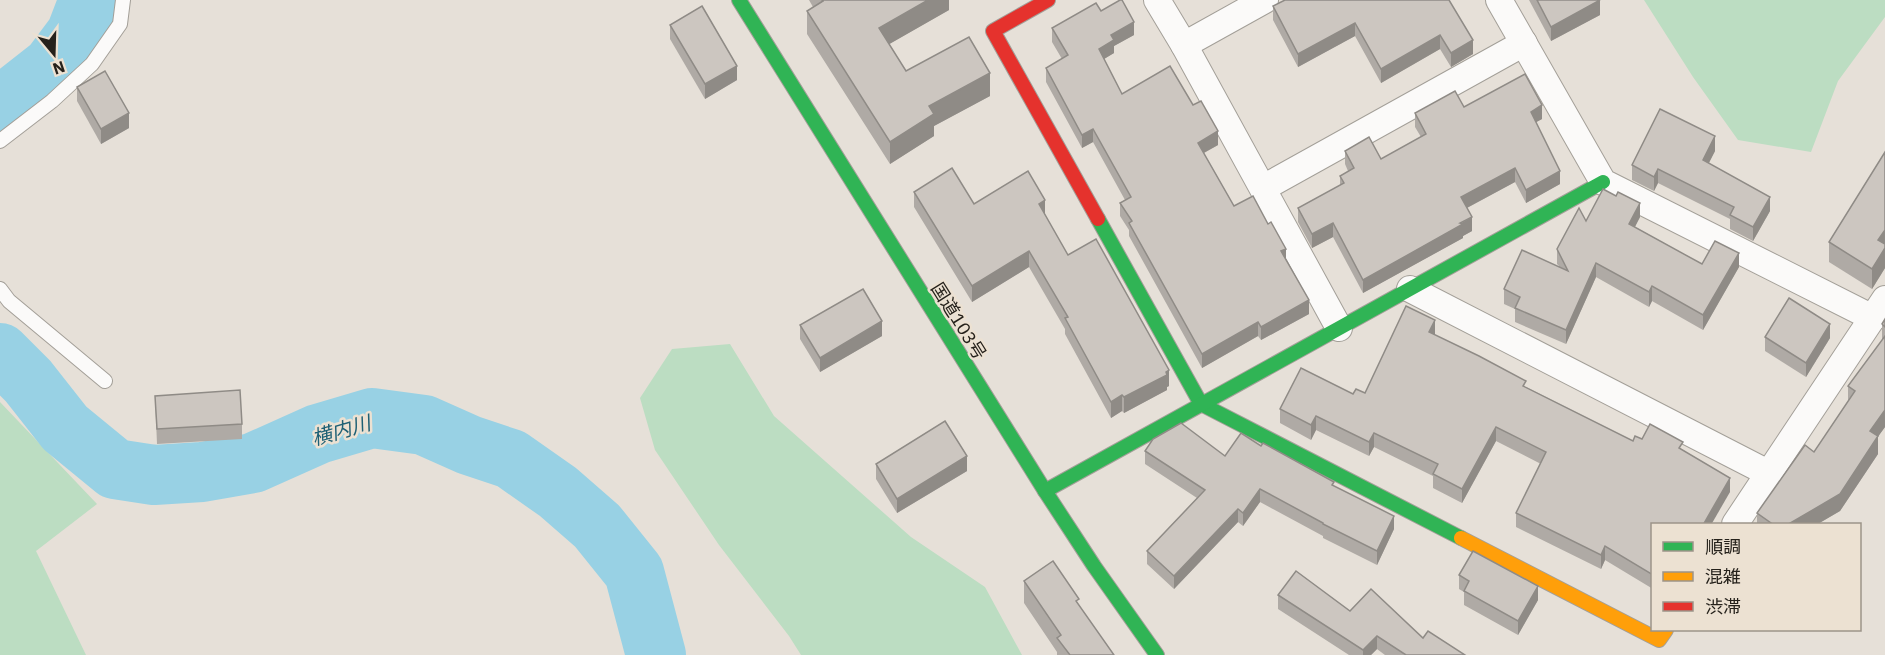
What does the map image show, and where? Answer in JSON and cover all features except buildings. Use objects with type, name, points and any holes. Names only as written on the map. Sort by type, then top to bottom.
[{"type":"main road","name":"国道103号","points":[[739,0],[1045,491],[1094,566],[1158,655]]},
{"type":"main road","points":[[1048,0],[993,31],[1201,404],[1659,640],[1665,631]]},
{"type":"main road","points":[[1045,491],[1603,182]]},
{"type":"street","points":[[1157,0],[1340,328]]},
{"type":"street","points":[[1184,45],[1265,0]]},
{"type":"street","points":[[1499,0],[1603,182],[1879,308],[1736,523]]},
{"type":"street","points":[[1263,188],[1524,43]]},
{"type":"street","points":[[1410,289],[1768,473]]},
{"type":"lane","points":[[0,141],[52,101],[92,64],[120,24],[123,0]]},
{"type":"lane","points":[[0,289],[9,302],[105,381]]},
{"type":"green space","points":[[1644,0],[1885,0],[1885,17],[1838,81],[1811,152],[1738,140],[1693,77]]},
{"type":"green space","points":[[730,344],[774,416],[911,537],[985,587],[1022,655],[801,655],[719,545],[655,450],[640,398],[672,349]]},
{"type":"green space","points":[[0,402],[97,504],[36,551],[86,655],[0,655]]},
{"type":"waterway","name":"横内川","points":[[0,107],[52,66],[76,34],[89,0]]},
{"type":"waterway","name":"横内川","points":[[0,353],[28,381],[65,428],[115,469],[154,475],[202,472],[253,463],[318,434],[372,418],[424,425],[469,445],[511,459],[558,492],[597,526],[634,572],[656,655]]},
{"type":"traffic: fast","points":[[739,0],[1045,491],[1094,566],[1157,655]]},
{"type":"traffic: fast","points":[[1045,491],[1603,182]]},
{"type":"traffic: fast","points":[[1098,219],[1201,404],[1461,538]]},
{"type":"traffic: slow","points":[[1461,538],[1659,640],[1665,631]]},
{"type":"traffic: jam","points":[[1048,0],[993,31],[1098,219]]}]
